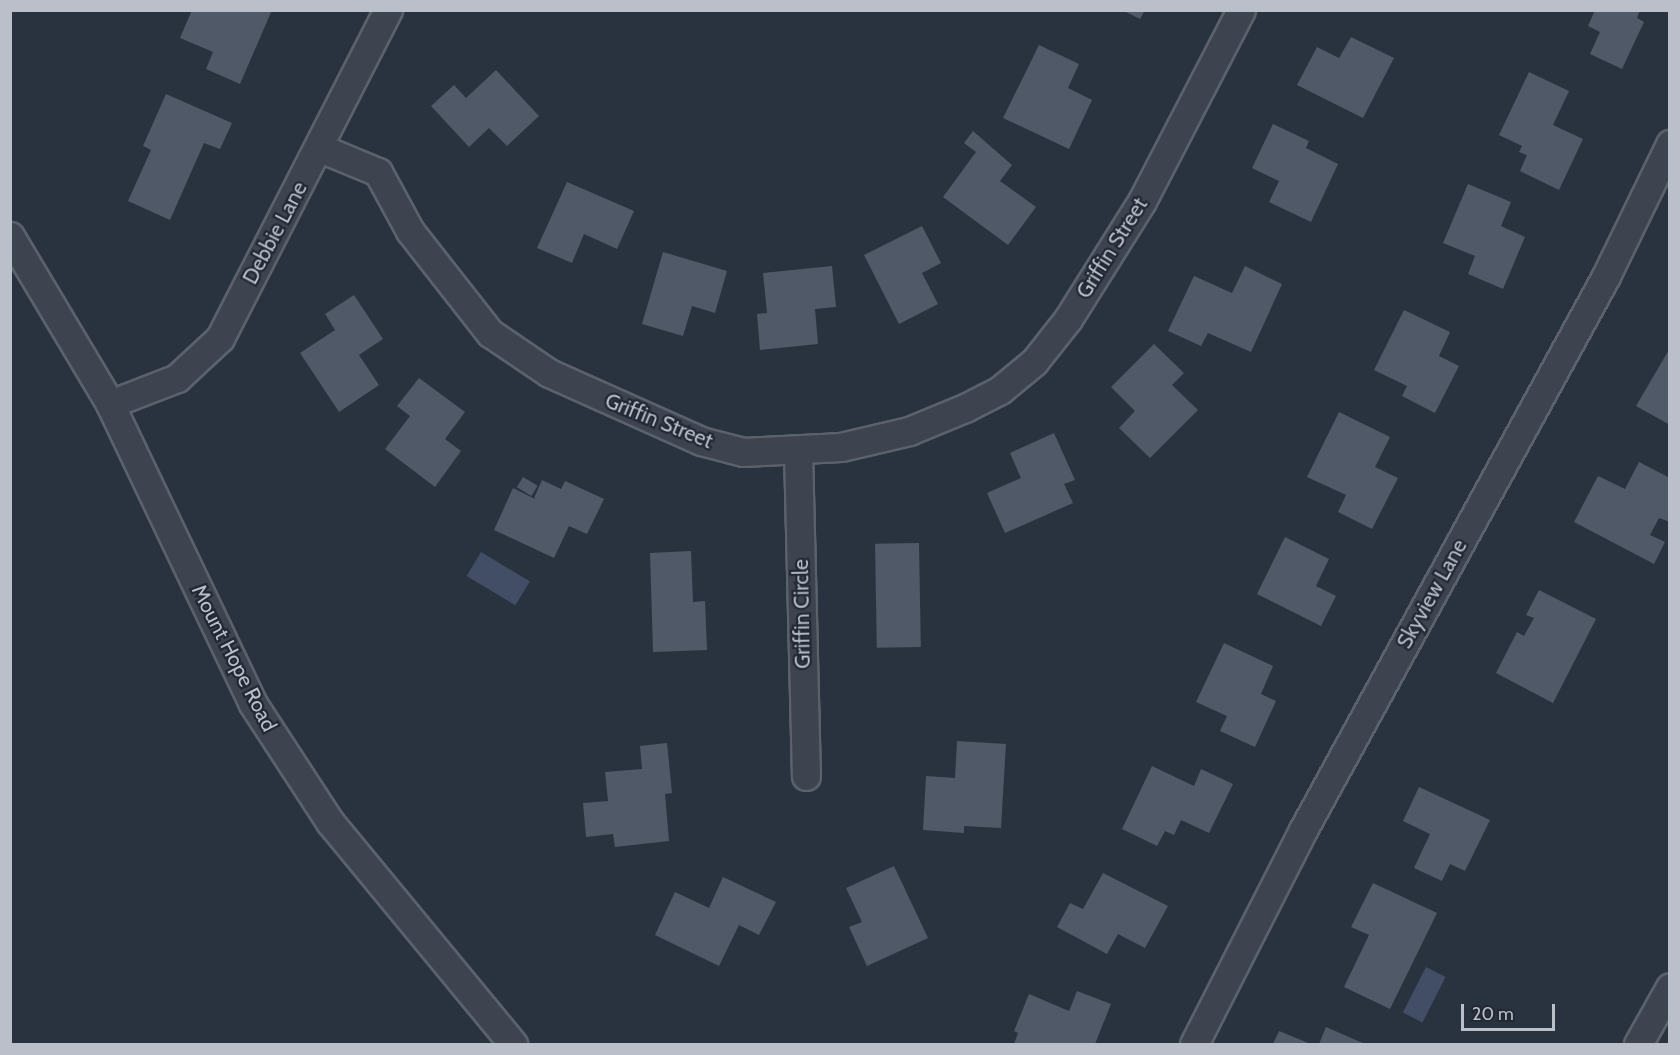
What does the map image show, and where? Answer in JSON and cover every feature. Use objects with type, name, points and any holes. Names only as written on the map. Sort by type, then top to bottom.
[{"type":"street","name":"Debbie Lane","points":[[110,404],[177,378],[220,338],[320,148],[388,10]]},
{"type":"street","name":"Griffin Street","points":[[320,148],[378,172],[410,231],[490,333],[549,373],[700,441],[743,452],[798,451],[841,447],[909,431],[1000,390],[1034,362],[1068,319],[1143,201],[1240,10]]},
{"type":"street","name":"Skyview Lane","points":[[1194,1044],[1304,830],[1606,276],[1670,144]]},
{"type":"street","name":"Mount Hope Road","points":[[10,236],[110,404],[253,704],[330,822],[513,1044]]},
{"type":"street","name":"Griffin Circle","points":[[798,451],[806,776]]},
{"type":"street","points":[[1638,1044],[1670,987]]},
{"type":"water","points":[[481,552],[530,581],[515,605],[467,576]]},
{"type":"water","points":[[1426,967],[1446,977],[1422,1022],[1403,1012]]},
{"type":"building","points":[[192,10],[272,10],[240,84],[206,69],[213,52],[180,38]]},
{"type":"building","points":[[1122,10],[1145,10],[1140,19]]},
{"type":"building","points":[[1595,10],[1640,10],[1637,18],[1644,22],[1622,69],[1590,54],[1600,32],[1588,26]]},
{"type":"building","points":[[1351,37],[1394,58],[1363,118],[1297,85],[1317,47],[1339,58]]},
{"type":"building","points":[[1039,45],[1079,64],[1068,88],[1092,100],[1069,149],[1003,118]]},
{"type":"building","points":[[496,70],[539,116],[507,146],[489,128],[469,147],[431,106],[454,85],[466,98]]},
{"type":"building","points":[[1529,72],[1569,91],[1553,125],[1583,139],[1559,190],[1520,171],[1527,155],[1519,152],[1522,146],[1499,135]]},
{"type":"building","points":[[166,94],[232,123],[220,149],[204,143],[170,220],[128,201],[151,150],[143,146]]},
{"type":"building","points":[[1273,124],[1309,141],[1306,148],[1338,164],[1311,222],[1269,202],[1279,181],[1252,168]]},
{"type":"building","points":[[973,131],[1012,165],[1000,181],[1036,207],[1008,245],[943,197],[976,152],[964,143]]},
{"type":"building","points":[[567,182],[634,211],[617,249],[584,234],[572,263],[537,248]]},
{"type":"building","points":[[1468,184],[1511,202],[1501,226],[1525,237],[1503,289],[1468,274],[1475,256],[1443,243]]},
{"type":"building","points":[[922,226],[941,263],[922,273],[938,304],[899,324],[864,255]]},
{"type":"building","points":[[663,252],[727,271],[715,313],[692,306],[683,336],[642,324]]},
{"type":"building","points":[[832,266],[836,307],[815,309],[818,344],[760,350],[757,314],[767,313],[763,273]]},
{"type":"building","points":[[1245,266],[1282,284],[1251,352],[1208,333],[1201,346],[1168,331],[1194,276],[1232,293]]},
{"type":"building","points":[[354,295],[383,339],[359,355],[379,385],[339,412],[300,353],[335,330],[325,314]]},
{"type":"building","points":[[1404,310],[1450,332],[1439,356],[1459,366],[1435,413],[1402,396],[1407,386],[1374,370]]},
{"type":"building","points":[[1154,344],[1184,373],[1172,385],[1198,410],[1150,458],[1119,428],[1135,411],[1111,387]]},
{"type":"building","points":[[1670,348],[1670,425],[1636,406]]},
{"type":"building","points":[[419,378],[465,412],[445,439],[461,451],[435,487],[385,449],[410,416],[397,406]]},
{"type":"building","points":[[1339,412],[1390,437],[1375,467],[1398,478],[1372,529],[1338,512],[1346,495],[1307,477]]},
{"type":"building","points":[[1054,433],[1075,480],[1064,484],[1073,503],[1005,533],[987,493],[1021,478],[1010,453]]},
{"type":"building","points":[[1639,462],[1670,478],[1670,522],[1659,518],[1650,535],[1665,542],[1654,564],[1574,522],[1598,476],[1625,489]]},
{"type":"building","points":[[523,477],[538,486],[531,496],[517,487]]},
{"type":"building","points":[[542,480],[561,489],[565,481],[604,499],[587,534],[569,526],[554,558],[494,530],[513,488],[537,500],[534,498]]},
{"type":"building","points":[[1285,537],[1329,559],[1316,586],[1336,596],[1321,626],[1257,594]]},
{"type":"building","points":[[919,543],[921,647],[877,648],[875,544]]},
{"type":"building","points":[[691,551],[693,602],[705,601],[707,650],[653,652],[650,553]]},
{"type":"building","points":[[1539,590],[1596,619],[1553,703],[1496,673],[1517,632],[1524,636],[1534,618],[1526,615]]},
{"type":"building","points":[[1224,643],[1273,666],[1261,694],[1276,701],[1255,747],[1220,731],[1227,716],[1196,702]]},
{"type":"building","points":[[957,741],[1006,744],[1001,828],[964,826],[964,833],[923,830],[926,776],[955,778]]},
{"type":"building","points":[[667,743],[672,793],[665,794],[669,841],[615,847],[613,834],[586,837],[583,803],[608,801],[605,772],[642,769],[640,746]]},
{"type":"building","points":[[1152,766],[1194,786],[1201,769],[1233,784],[1209,833],[1181,820],[1174,835],[1165,831],[1157,846],[1122,829]]},
{"type":"building","points":[[1419,787],[1490,820],[1465,871],[1450,864],[1442,881],[1414,868],[1430,834],[1403,821]]},
{"type":"building","points":[[894,866],[928,938],[867,966],[849,927],[862,922],[846,888]]},
{"type":"building","points":[[1103,873],[1168,906],[1145,948],[1118,934],[1107,954],[1057,927],[1070,903],[1083,909]]},
{"type":"building","points":[[723,877],[776,902],[759,935],[739,925],[719,966],[655,935],[675,892],[709,908]]},
{"type":"building","points":[[1373,883],[1437,913],[1390,1009],[1344,987],[1369,935],[1351,927]]},
{"type":"building","points":[[1077,991],[1111,1004],[1095,1044],[1014,1044],[1018,1033],[1014,1031],[1029,994],[1069,1011]]},
{"type":"building","points":[[1326,1027],[1365,1044],[1319,1044]]},
{"type":"building","points":[[1279,1031],[1311,1044],[1273,1044]]}]
